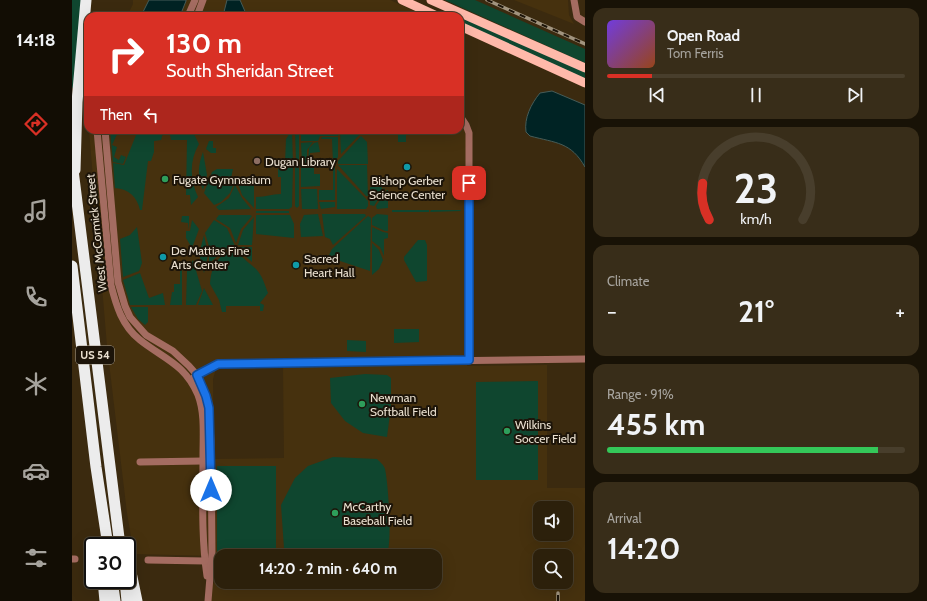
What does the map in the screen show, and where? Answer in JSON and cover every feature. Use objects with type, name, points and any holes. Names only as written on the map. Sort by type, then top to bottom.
[{"type":"highway","points":[[85,12],[86,0]]},
{"type":"highway","points":[[75,186],[76,102],[84,20]]},
{"type":"highway","name":"US 54","points":[[72,162],[119,537]]},
{"type":"highway","name":"US 54","points":[[72,266],[96,468],[107,537]]},
{"type":"highway","points":[[96,468],[100,537]]},
{"type":"highway","points":[[117,523],[122,537]]},
{"type":"highway","points":[[104,589],[105,601]]},
{"type":"highway","points":[[113,589],[115,601]]},
{"type":"highway","points":[[125,589],[127,601]]},
{"type":"highway","points":[[134,589],[137,601]]},
{"type":"main road","points":[[402,0],[428,12]]},
{"type":"main road","points":[[431,0],[458,12]]},
{"type":"main road","points":[[464,15],[585,68]]},
{"type":"main road","points":[[464,28],[585,84]]},
{"type":"street","points":[[190,12],[195,0]]},
{"type":"street","points":[[198,12],[203,0]]},
{"type":"street","points":[[574,0],[575,11],[584,22]]},
{"type":"street","points":[[464,122],[469,133],[469,360]]},
{"type":"street","name":"West McCormick Street","points":[[97,134],[111,284],[115,301],[121,316],[139,339],[193,377],[198,396],[201,409],[205,561],[208,601]]},
{"type":"street","name":"West McCormick Street","points":[[105,134],[118,282],[125,306],[130,317],[143,332],[180,357],[206,396],[210,423],[212,553],[208,586]]},
{"type":"street","points":[[193,377],[218,364],[585,359]]},
{"type":"street","points":[[140,462],[203,461]]},
{"type":"street","points":[[148,560],[205,561]]},
{"type":"shaded area","points":[[133,0],[390,0],[417,12],[129,12],[133,4]]},
{"type":"shaded area","points":[[514,0],[568,0],[569,15],[574,24]]},
{"type":"shaded area","points":[[464,129],[466,133],[467,366],[547,365],[547,488],[585,488],[585,601],[208,601],[208,586],[214,583],[214,589],[442,589],[442,549],[214,549],[214,556],[136,554],[136,537],[131,537],[107,346],[89,134],[464,134]],"holes":[[[283,368],[284,458],[214,459],[213,379],[216,369]]]},
{"type":"green space","points":[[72,0],[82,0],[74,87],[72,88]]},
{"type":"green space","points":[[445,0],[475,0],[585,49],[585,63]]},
{"type":"green space","points":[[464,19],[585,72],[585,80],[464,26]]},
{"type":"green space","points":[[110,134],[117,134],[112,145],[117,147],[114,157],[119,160],[121,155],[126,157],[123,164],[113,162]]},
{"type":"green space","points":[[136,134],[163,134],[161,140],[154,141],[154,152],[151,161],[148,161],[142,210],[140,210],[137,201],[132,194],[115,188],[113,163],[124,165]]},
{"type":"green space","points":[[170,134],[194,134],[199,144],[192,164],[193,184],[198,197],[191,205],[190,195],[186,195],[187,140],[171,140]]},
{"type":"green space","points":[[289,134],[292,134],[293,164],[285,164],[286,139]]},
{"type":"green space","points":[[295,134],[299,134],[299,162],[296,163]]},
{"type":"green space","points":[[301,134],[338,134],[338,136],[320,136],[318,141],[301,141]]},
{"type":"green space","points":[[340,134],[360,134],[341,154]]},
{"type":"green space","points":[[398,134],[406,134],[406,142],[398,142]]},
{"type":"green space","points":[[361,136],[367,142],[368,164],[338,164],[338,161]]},
{"type":"green space","points":[[322,137],[338,137],[338,157],[334,163],[332,139],[321,139]]},
{"type":"green space","points":[[209,141],[213,141],[213,148],[216,148],[216,153],[211,153],[206,149]]},
{"type":"green space","points":[[313,142],[307,150],[307,163],[302,163],[301,143]]},
{"type":"green space","points":[[318,142],[320,152],[310,153],[310,163],[308,163],[309,148],[314,143]]},
{"type":"green space","points":[[203,152],[207,175],[203,190],[199,171]]},
{"type":"green space","points":[[338,165],[367,165],[368,196],[366,196]]},
{"type":"green space","points":[[285,166],[293,166],[292,207],[289,209],[256,209],[256,197],[281,194],[281,177],[278,177],[278,169],[285,169]]},
{"type":"green space","points":[[297,166],[299,168],[299,206],[297,208],[295,206],[295,167]]},
{"type":"green space","points":[[301,166],[310,166],[310,168],[314,168],[314,174],[320,174],[320,186],[301,187]]},
{"type":"green space","points":[[333,166],[335,167],[335,200],[319,200],[319,190],[333,190]]},
{"type":"green space","points":[[217,169],[233,169],[231,178],[233,186],[230,193],[221,202],[214,205],[204,193],[212,172]]},
{"type":"green space","points":[[337,169],[368,201],[368,206],[366,209],[337,209]]},
{"type":"green space","points":[[243,184],[254,184],[254,208],[242,195],[239,186]]},
{"type":"green space","points":[[235,185],[242,198],[251,209],[219,210],[216,207],[229,198]]},
{"type":"green space","points":[[370,187],[385,188],[374,206],[370,205]]},
{"type":"green space","points":[[301,189],[317,189],[318,209],[302,209]]},
{"type":"green space","points":[[387,190],[388,208],[377,209],[376,206]]},
{"type":"green space","points":[[319,202],[335,202],[335,207],[321,209]]},
{"type":"green space","points":[[392,210],[429,210],[429,212],[392,212]]},
{"type":"green space","points":[[431,210],[460,210],[461,211],[430,212]]},
{"type":"green space","points":[[256,211],[289,211],[289,213],[256,213]]},
{"type":"green space","points":[[318,214],[323,236],[301,237],[300,224],[304,215]]},
{"type":"green space","points":[[322,214],[365,214],[366,216],[333,245],[330,239],[325,237]]},
{"type":"green space","points":[[377,214],[388,215],[388,231],[372,225],[372,218]]},
{"type":"green space","points":[[219,215],[252,216],[241,229],[236,243],[230,228],[216,219]]},
{"type":"green space","points":[[256,215],[290,215],[294,224],[294,238],[256,234]]},
{"type":"green space","points":[[182,216],[189,216],[189,230],[188,223],[181,222]]},
{"type":"green space","points":[[368,216],[371,218],[370,271],[328,257],[332,249]]},
{"type":"green space","points":[[254,217],[252,245],[238,245],[243,230]]},
{"type":"green space","points":[[192,220],[199,229],[192,248],[186,238],[186,231],[190,231]]},
{"type":"green space","points":[[214,220],[227,228],[235,246],[224,250],[211,262],[209,262],[209,246],[205,233]]},
{"type":"green space","points":[[137,227],[142,263],[139,271],[123,277],[120,239],[130,235]]},
{"type":"green space","points":[[372,227],[388,233],[388,238],[384,239],[384,256],[380,247],[372,241]]},
{"type":"green space","points":[[204,235],[208,255],[204,273],[199,254]]},
{"type":"green space","points":[[418,240],[425,240],[427,245],[427,281],[416,282],[404,260],[404,257]]},
{"type":"green space","points":[[372,243],[379,250],[383,260],[379,269],[372,275]]},
{"type":"green space","points":[[238,247],[252,247],[252,262],[243,254]]},
{"type":"green space","points":[[236,248],[242,257],[258,271],[263,280],[268,293],[260,303],[264,305],[263,311],[260,311],[260,306],[226,306],[226,312],[222,312],[219,300],[210,284],[214,266],[220,257]]},
{"type":"green space","points":[[193,260],[202,291],[196,305],[186,305],[187,271]]},
{"type":"green space","points":[[180,270],[182,270],[182,305],[170,305],[172,292],[174,292],[174,284],[180,284]]},
{"type":"green space","points":[[140,273],[149,298],[163,293],[165,305],[130,305],[123,280]]},
{"type":"green space","points":[[204,288],[213,305],[198,305]]},
{"type":"green space","points":[[131,307],[148,307],[148,322],[145,325],[138,319]]},
{"type":"green space","points":[[394,329],[419,329],[419,342],[394,343]]},
{"type":"green space","points":[[347,340],[366,341],[366,352],[347,351]]},
{"type":"green space","name":"Newman Softball Field","points":[[365,374],[387,375],[391,378],[391,406],[387,437],[363,433],[345,421],[331,403],[330,378]]},
{"type":"green space","name":"Wilkins Soccer Field","points":[[538,381],[538,480],[476,480],[476,382]]},
{"type":"green space","name":"McCarthy Baseball Field","points":[[333,457],[377,459],[382,464],[386,476],[389,514],[390,528],[388,549],[284,549],[281,505],[295,478],[308,466]]},
{"type":"green space","points":[[217,466],[276,466],[276,549],[217,549]]},
{"type":"water","points":[[149,0],[186,0],[182,12],[143,12]]},
{"type":"water","points":[[227,0],[240,0],[245,12],[224,12]]},
{"type":"water","points":[[552,91],[585,105],[585,167],[580,159],[568,148],[555,142],[530,136],[526,132],[527,116],[534,102],[540,93]]},
{"type":"railway","points":[[487,0],[585,44]]},
{"type":"railway","points":[[558,593],[558,601]]},
{"type":"place","name":"Dugan Library","points":[[257,161]]},
{"type":"place","name":"Bishop Gerber Science Center","points":[[407,167]]},
{"type":"place","name":"Fugate Gymnasium","points":[[165,179]]},
{"type":"place","name":"De Mattias Fine Arts Center","points":[[163,257]]},
{"type":"place","name":"Sacred Heart Hall","points":[[296,265]]},
{"type":"place","name":"Newman Softball Field","points":[[362,404]]},
{"type":"place","name":"Wilkins Soccer Field","points":[[507,431]]},
{"type":"place","name":"McCarthy Baseball Field","points":[[335,513]]},
{"type":"route","points":[[211,490],[211,432],[209,408],[202,384],[197,375],[218,364],[469,360],[469,183]]}]
